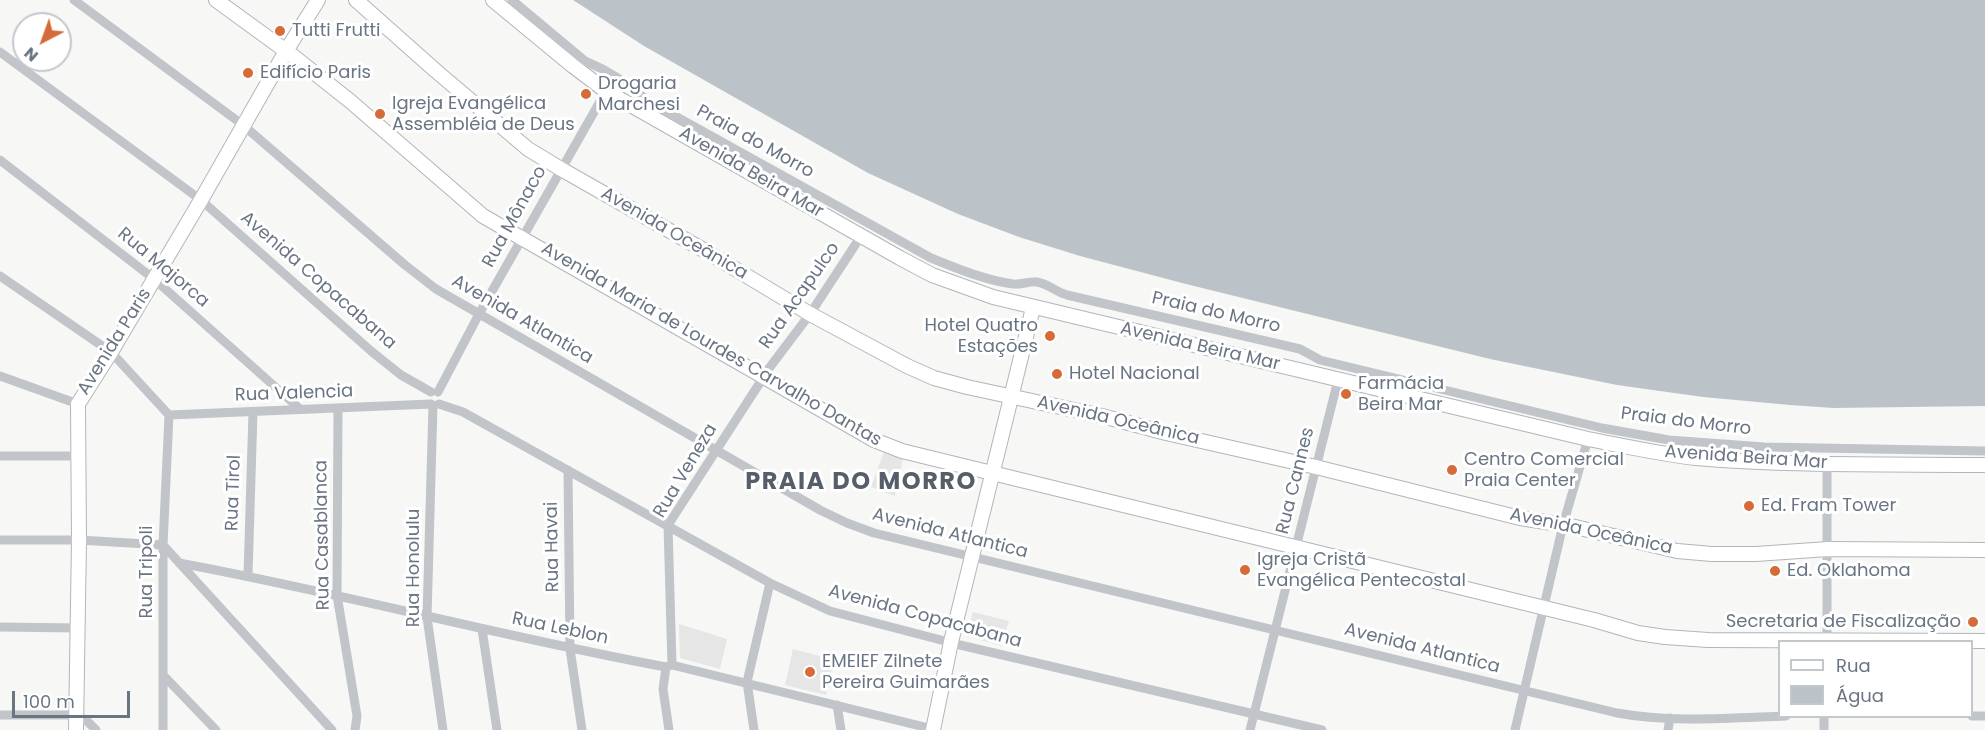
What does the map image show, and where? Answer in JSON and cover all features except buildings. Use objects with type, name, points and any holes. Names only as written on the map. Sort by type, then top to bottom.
[{"type":"street","name":"Avenida Atlantica","points":[[74,0],[243,125],[436,289],[716,451],[847,523],[874,533],[1617,713],[1670,718],[1778,717]]},
{"type":"street","name":"Avenida Maria de Lourdes Carvalho Dantas","points":[[216,0],[350,101],[483,216],[874,440],[902,451],[1545,608],[1638,633],[1719,640],[1827,640]]},
{"type":"street","name":"Avenida Paris","points":[[76,730],[79,540],[78,404],[111,352],[318,0]]},
{"type":"street","name":"Avenida Oceânica","points":[[356,0],[528,149],[810,314],[919,372],[959,385],[1102,416],[1520,518],[1563,525],[1655,546],[1693,552],[1756,554],[1828,549],[1985,550]]},
{"type":"street","name":"Avenida Beira Mar","points":[[494,0],[606,91],[932,275],[973,291],[1033,308],[1588,440],[1661,453],[1696,458],[1827,464],[1985,465]]},
{"type":"street","name":"Praia do Morro","points":[[512,0],[585,61],[597,66],[648,101],[931,258],[970,273],[1017,284],[1037,282],[1051,286],[1058,293],[1067,296],[1300,349],[1320,360],[1602,428],[1669,440],[1726,446],[1985,451]]},
{"type":"street","name":"Avenida Copacabana","points":[[0,52],[201,200],[371,351],[416,384],[432,399],[463,412],[770,583],[830,610],[951,642],[1322,730]]},
{"type":"street","name":"Rua Mônaco","points":[[432,399],[606,91]]},
{"type":"street","name":"Rua Majorca","points":[[0,160],[154,279],[300,409]]},
{"type":"street","name":"Rua Acapulco","points":[[765,376],[810,314],[861,236]]},
{"type":"street","points":[[0,276],[111,352],[169,415]]},
{"type":"street","points":[[933,729],[951,642],[1033,308]]},
{"type":"street","points":[[0,376],[78,404]]},
{"type":"street","name":"Rua Veneza","points":[[669,730],[663,689],[669,666],[668,525],[765,376]]},
{"type":"street","name":"Rua Cannes","points":[[1250,730],[1338,380]]},
{"type":"street","name":"Rua Valencia","points":[[169,415],[338,409],[432,399]]},
{"type":"street","name":"Rua Honolulu","points":[[432,399],[427,617],[443,730]]},
{"type":"street","name":"Rua Casablanca","points":[[338,409],[337,595],[357,716],[355,730]]},
{"type":"street","name":"Rua Tirol","points":[[248,575],[253,412]]},
{"type":"street","name":"Rua Tripoli","points":[[163,730],[163,545],[169,415]]},
{"type":"street","points":[[1515,730],[1563,525],[1588,440]]},
{"type":"street","points":[[0,456],[79,456]]},
{"type":"street","points":[[1827,464],[1827,640]]},
{"type":"street","name":"Rua Havai","points":[[568,470],[570,649],[582,730]]},
{"type":"street","points":[[0,540],[79,540],[163,545],[332,730]]},
{"type":"street","name":"Rua Leblon","points":[[179,563],[248,575],[570,649],[747,682],[933,729]]},
{"type":"street","points":[[754,730],[747,682],[770,583]]},
{"type":"street","points":[[0,627],[78,628]]},
{"type":"street","points":[[482,629],[497,730]]},
{"type":"street","points":[[164,675],[216,730]]},
{"type":"street","points":[[837,705],[841,730]]},
{"type":"street","points":[[0,715],[76,715],[96,730]]},
{"type":"street","points":[[1668,730],[1670,718]]},
{"type":"street","points":[[1737,718],[1737,730]]},
{"type":"shaded area","points":[[884,452],[903,459],[895,496],[871,487]]},
{"type":"shaded area","points":[[973,612],[1009,621],[1001,646],[966,636]]},
{"type":"shaded area","points":[[679,624],[727,639],[720,669],[680,658]]},
{"type":"shaded area","name":"EMEIEF Zilnete Pereira Guimarães","points":[[793,649],[834,660],[826,695],[785,685]]},
{"type":"water","points":[[573,0],[1985,0],[1985,406],[1833,408],[1703,397],[1617,385],[1490,359],[1080,256],[1019,237],[958,214],[868,173],[644,46]]},
{"type":"place","name":"Tutti Frutti","points":[[280,31]]},
{"type":"place","name":"Edifício Paris","points":[[248,73]]},
{"type":"place","name":"Drogaria Marchesi","points":[[586,94]]},
{"type":"place","name":"Igreja Evangélica Assembléia de Deus","points":[[380,114]]},
{"type":"place","name":"Hotel Quatro Estações","points":[[1050,336]]},
{"type":"place","name":"Hotel Nacional","points":[[1057,374]]},
{"type":"place","name":"Farmácia Beira Mar","points":[[1346,394]]},
{"type":"place","name":"Centro Comercial Praia Center","points":[[1452,470]]},
{"type":"place","name":"Ed. Fram Tower","points":[[1749,506]]},
{"type":"place","name":"Igreja Cristã Evangélica Pentecostal","points":[[1245,570]]},
{"type":"place","name":"Ed. Oklahoma","points":[[1775,571]]},
{"type":"place","name":"Secretaria de Fiscalização","points":[[1973,622]]},
{"type":"place","name":"EMEIEF Zilnete Pereira Guimarães","points":[[810,672]]},
{"type":"district","name":"PRAIA DO MORRO","points":[[861,483]]}]
